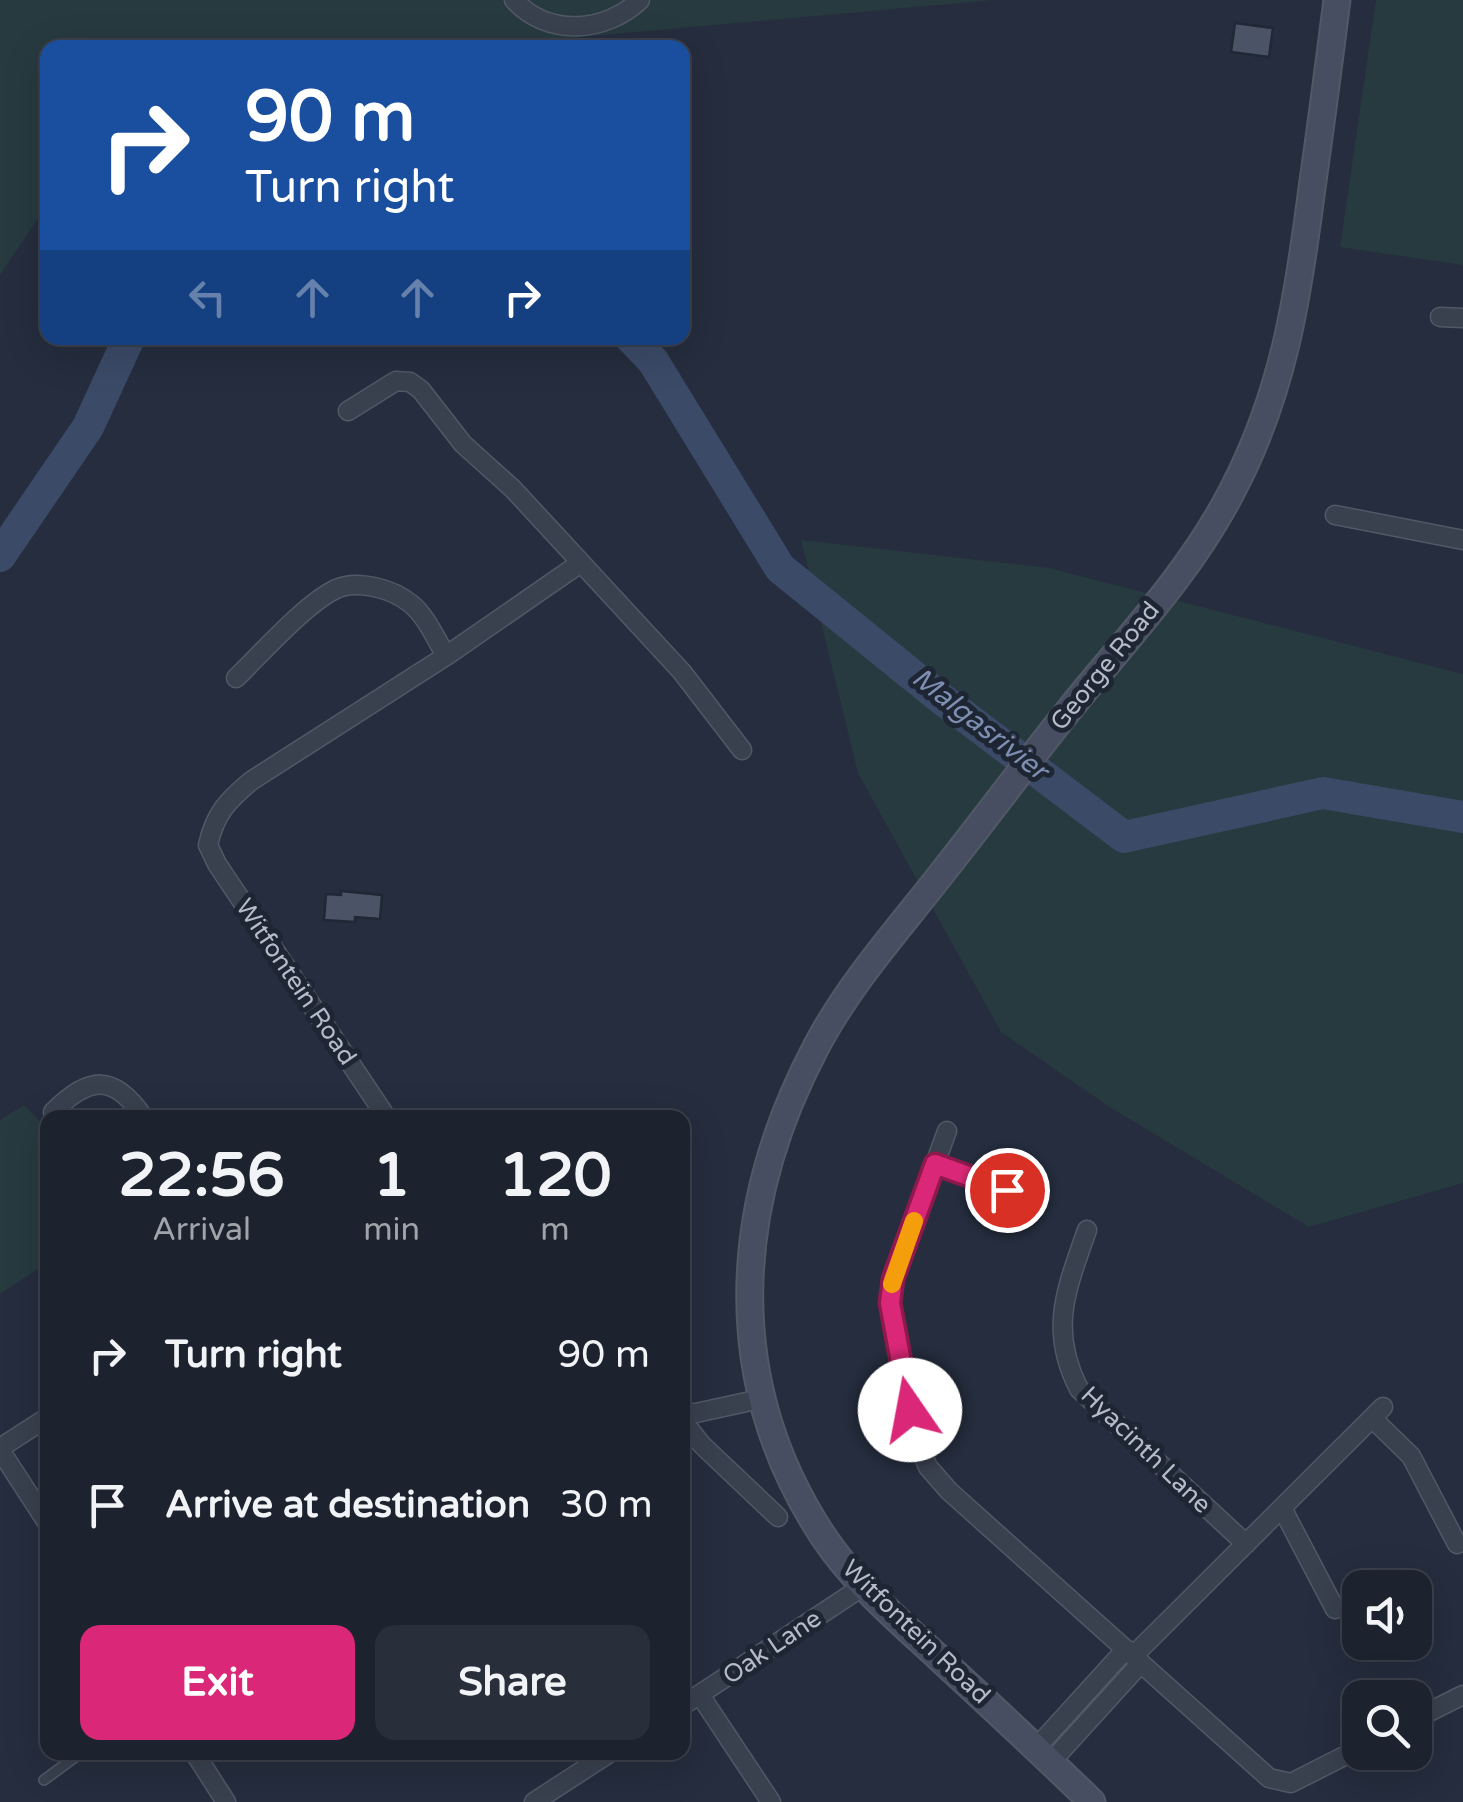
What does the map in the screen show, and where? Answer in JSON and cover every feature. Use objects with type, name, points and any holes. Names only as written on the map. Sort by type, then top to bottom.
[{"type":"main road","name":"George Road","points":[[760,1398],[748,1314],[750,1252],[761,1186],[782,1120],[818,1044],[864,975],[1197,551],[1231,494],[1269,410],[1294,315],[1338,0]]},
{"type":"main road","name":"Witfontein Road","points":[[760,1398],[787,1470],[814,1519],[862,1587],[1092,1802]]},
{"type":"street","points":[[514,0],[532,15],[562,26],[605,22],[640,0]]},
{"type":"street","points":[[1440,317],[1463,318]]},
{"type":"street","points":[[348,411],[396,381],[410,382],[422,390],[464,444],[513,489],[682,672],[742,750]]},
{"type":"street","points":[[1335,515],[1463,540]]},
{"type":"street","points":[[236,678],[314,604],[349,585],[394,593],[413,605],[446,656],[580,564]]},
{"type":"street","name":"Witfontein Road","points":[[383,1110],[208,845],[216,815],[251,781],[446,656]]},
{"type":"street","points":[[56,1110],[78,1090],[108,1084],[122,1090],[138,1110]]},
{"type":"street","points":[[947,1131],[893,1279],[890,1303],[902,1378],[928,1467],[948,1491],[1251,1765],[1280,1782],[1290,1783],[1342,1757]]},
{"type":"street","points":[[935,1164],[1007,1190]]},
{"type":"street","name":"Hyacinth Lane","points":[[1087,1230],[1061,1313],[1072,1375],[1079,1389],[1246,1544]]},
{"type":"street","points":[[690,1414],[760,1398]]},
{"type":"street","points":[[1043,1755],[1134,1656],[1377,1413],[1411,1456],[1458,1544]]},
{"type":"street","points":[[40,1422],[0,1449],[40,1512]]},
{"type":"street","points":[[690,1428],[702,1445],[778,1517]]},
{"type":"street","points":[[1282,1508],[1335,1610]]},
{"type":"street","name":"Oak Lane","points":[[690,1701],[862,1587]]},
{"type":"street","points":[[1432,1711],[1463,1694]]},
{"type":"street","points":[[700,1695],[771,1802]]},
{"type":"street","points":[[199,1760],[226,1802]]},
{"type":"street","points":[[534,1802],[599,1760]]},
{"type":"lane","points":[[44,1780],[71,1760]]},
{"type":"green space","points":[[0,0],[993,0],[560,40],[40,40],[40,215],[0,275]]},
{"type":"green space","points":[[1376,0],[1463,0],[1463,265],[1340,247]]},
{"type":"green space","points":[[801,540],[1049,568],[1463,674],[1463,1183],[1309,1227],[1108,1106],[1001,1032],[858,773]]},
{"type":"green space","points":[[24,1105],[40,1122],[40,1268],[0,1294],[0,1120]]},
{"type":"building","points":[[1235,23],[1273,28],[1269,57],[1231,52]]},
{"type":"building","points":[[341,891],[382,895],[380,919],[324,920],[326,894],[341,895]]},
{"type":"waterway","name":"Malgasrivier","points":[[0,556],[88,427],[126,345]]},
{"type":"waterway","name":"Malgasrivier","points":[[638,345],[653,361],[780,568],[938,696],[1124,837],[1323,793],[1463,817]]},
{"type":"slow traffic","points":[[892,1284],[914,1221]]},
{"type":"route","points":[[910,1410],[890,1303],[893,1279],[935,1164],[1007,1190]]}]
